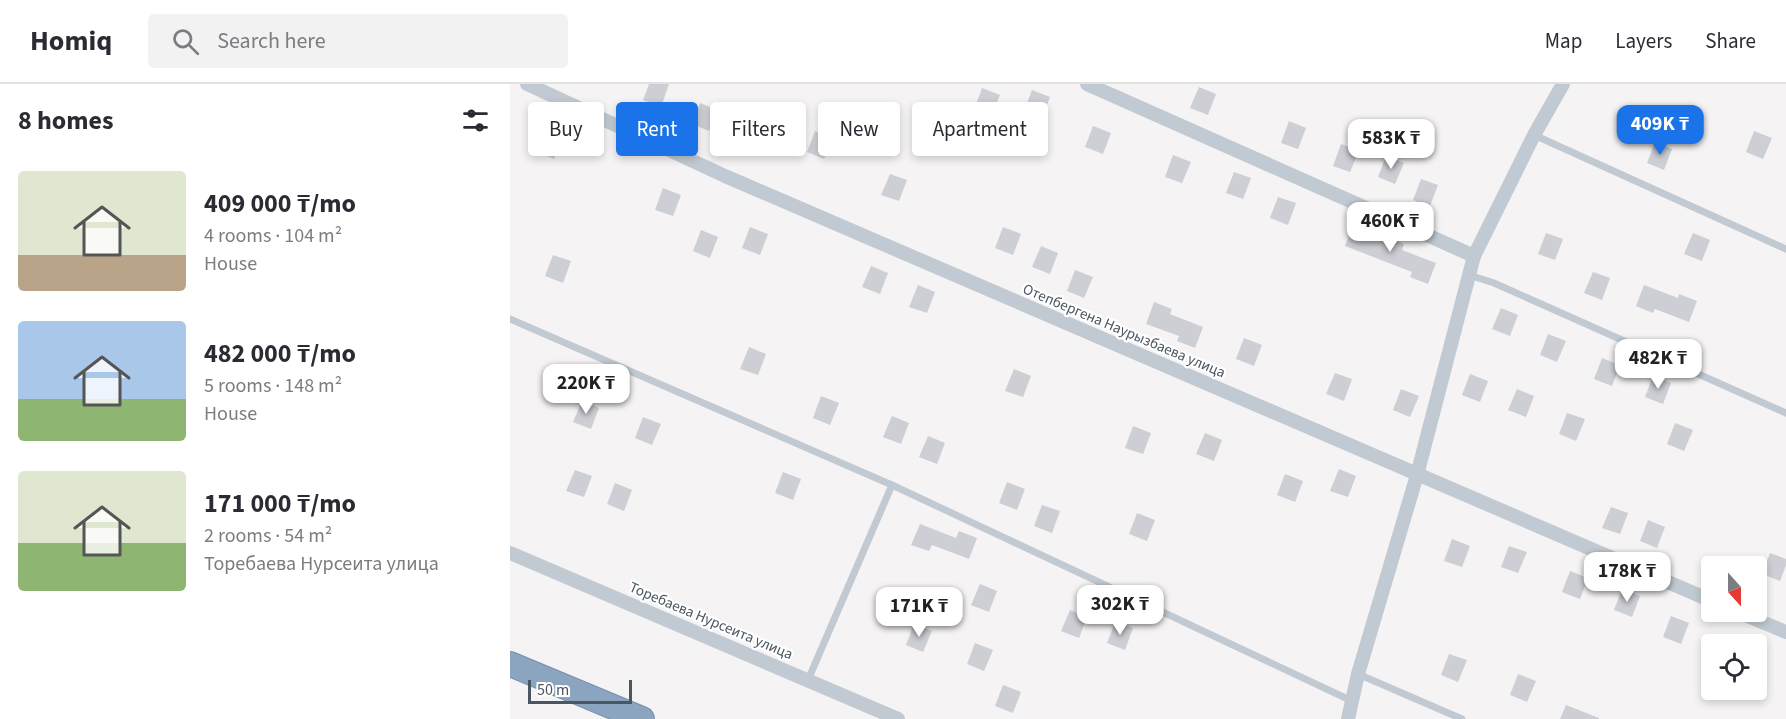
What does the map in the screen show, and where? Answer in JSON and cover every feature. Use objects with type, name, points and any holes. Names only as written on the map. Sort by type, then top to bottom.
[{"type":"highway","points":[[510,664],[642,719]]},
{"type":"highway","points":[[510,680],[603,719]]},
{"type":"street","name":"Отепбергена Наурызбаева улица","points":[[527,84],[725,176],[1701,596]]},
{"type":"street","points":[[1087,84],[1474,256]]},
{"type":"street","points":[[1348,719],[1358,674],[1417,475],[1474,256],[1534,135],[1563,84]]},
{"type":"street","name":"Торебаева Нурсеита улица","points":[[510,553],[898,719]]},
{"type":"street","points":[[1762,622],[1786,632]]},
{"type":"lane","points":[[1534,135],[1786,249]]},
{"type":"lane","points":[[1469,275],[1494,283],[1786,413]]},
{"type":"lane","points":[[510,319],[892,485],[1353,701]]},
{"type":"lane","points":[[808,680],[892,485]]},
{"type":"lane","points":[[1358,674],[1462,719]]},
{"type":"building","points":[[649,84],[669,84],[663,102],[643,100]]},
{"type":"building","points":[[1199,87],[1216,94],[1208,115],[1190,108]]},
{"type":"building","points":[[982,88],[1000,95],[997,102],[977,102]]},
{"type":"building","points":[[1032,90],[1050,97],[1048,102],[1027,102]]},
{"type":"building","points":[[700,103],[710,107],[709,131],[698,126]]},
{"type":"building","points":[[1289,121],[1306,128],[1298,149],[1281,143]]},
{"type":"building","points":[[1093,126],[1111,133],[1103,154],[1085,147]]},
{"type":"building","points":[[815,131],[818,132],[818,156],[825,156],[824,159],[807,152]]},
{"type":"building","points":[[1754,131],[1772,138],[1763,159],[1746,152]]},
{"type":"building","points":[[1655,142],[1672,149],[1664,170],[1647,163]]},
{"type":"building","points":[[1341,144],[1359,151],[1350,172],[1333,166]]},
{"type":"building","points":[[1173,155],[1191,162],[1182,183],[1165,177]]},
{"type":"building","points":[[1386,156],[1404,163],[1395,184],[1378,177]]},
{"type":"building","points":[[1234,172],[1251,178],[1243,199],[1226,193]]},
{"type":"building","points":[[890,174],[907,180],[899,201],[881,195]]},
{"type":"building","points":[[1421,179],[1438,185],[1430,206],[1413,200]]},
{"type":"building","points":[[663,188],[681,195],[673,216],[655,210]]},
{"type":"building","points":[[1278,197],[1296,203],[1288,225],[1270,218]]},
{"type":"building","points":[[1353,225],[1404,244],[1402,250],[1436,263],[1428,284],[1410,277],[1412,272],[1345,246]]},
{"type":"building","points":[[750,227],[768,234],[760,255],[742,248]]},
{"type":"building","points":[[1003,227],[1021,234],[1013,255],[995,248]]},
{"type":"building","points":[[701,230],[718,237],[710,258],[693,251]]},
{"type":"building","points":[[1546,233],[1563,239],[1555,260],[1538,254]]},
{"type":"building","points":[[1693,233],[1710,240],[1702,261],[1684,254]]},
{"type":"building","points":[[1041,246],[1058,253],[1050,274],[1032,267]]},
{"type":"building","points":[[553,255],[571,261],[563,283],[545,276]]},
{"type":"building","points":[[871,266],[888,273],[880,294],[862,287]]},
{"type":"building","points":[[1075,270],[1093,277],[1084,298],[1067,291]]},
{"type":"building","points":[[1593,272],[1610,278],[1602,300],[1584,293]]},
{"type":"building","points":[[918,285],[935,292],[927,313],[909,307]]},
{"type":"building","points":[[1644,285],[1678,298],[1679,294],[1697,301],[1689,322],[1655,309],[1653,313],[1636,306]]},
{"type":"building","points":[[1154,302],[1172,309],[1170,314],[1203,327],[1195,348],[1177,341],[1179,336],[1146,324]]},
{"type":"building","points":[[1501,308],[1518,315],[1510,336],[1492,329]]},
{"type":"building","points":[[1548,334],[1566,341],[1557,362],[1540,355]]},
{"type":"building","points":[[1244,338],[1262,345],[1254,366],[1236,359]]},
{"type":"building","points":[[749,347],[766,354],[758,375],[740,369]]},
{"type":"building","points":[[1602,358],[1620,365],[1612,386],[1594,379]]},
{"type":"building","points":[[1014,369],[1031,376],[1023,397],[1005,391]]},
{"type":"building","points":[[1335,373],[1352,379],[1344,401],[1326,394]]},
{"type":"building","points":[[1470,374],[1488,381],[1480,402],[1462,395]]},
{"type":"building","points":[[1653,376],[1671,383],[1663,404],[1645,397]]},
{"type":"building","points":[[1401,389],[1419,396],[1410,417],[1393,410]]},
{"type":"building","points":[[1517,389],[1534,396],[1526,417],[1508,410]]},
{"type":"building","points":[[821,396],[839,403],[830,425],[813,418]]},
{"type":"building","points":[[582,401],[599,408],[591,429],[573,422]]},
{"type":"building","points":[[1567,413],[1585,419],[1576,441],[1559,434]]},
{"type":"building","points":[[892,416],[909,423],[901,444],[883,437]]},
{"type":"building","points":[[643,417],[661,424],[652,445],[635,438]]},
{"type":"building","points":[[1675,423],[1693,430],[1684,451],[1667,444]]},
{"type":"building","points":[[1133,426],[1151,433],[1143,454],[1125,448]]},
{"type":"building","points":[[1205,433],[1222,440],[1214,461],[1196,454]]},
{"type":"building","points":[[928,436],[945,443],[937,464],[919,457]]},
{"type":"building","points":[[1339,469],[1356,476],[1348,497],[1330,491]]},
{"type":"building","points":[[575,470],[592,476],[584,497],[566,491]]},
{"type":"building","points":[[783,472],[801,479],[793,500],[775,493]]},
{"type":"building","points":[[1285,474],[1303,481],[1295,502],[1277,495]]},
{"type":"building","points":[[1007,482],[1025,489],[1017,510],[999,503]]},
{"type":"building","points":[[615,483],[632,490],[624,511],[607,504]]},
{"type":"building","points":[[1042,505],[1060,511],[1052,533],[1034,526]]},
{"type":"building","points":[[1611,507],[1628,513],[1620,534],[1602,528]]},
{"type":"building","points":[[1137,513],[1155,520],[1147,541],[1129,534]]},
{"type":"building","points":[[1648,520],[1665,527],[1657,548],[1640,541]]},
{"type":"building","points":[[920,524],[956,538],[959,531],[977,538],[969,559],[932,545],[929,551],[911,545]]},
{"type":"building","points":[[1452,539],[1470,546],[1462,567],[1444,561]]},
{"type":"building","points":[[1509,546],[1527,552],[1518,573],[1501,567]]},
{"type":"building","points":[[1770,553],[1786,559],[1780,581],[1767,576],[1767,561]]},
{"type":"building","points":[[1570,571],[1588,578],[1580,599],[1562,592]]},
{"type":"building","points":[[980,584],[997,591],[989,612],[971,605]]},
{"type":"building","points":[[1622,589],[1640,596],[1632,617],[1614,610]]},
{"type":"building","points":[[1070,610],[1087,617],[1079,638],[1061,631]]},
{"type":"building","points":[[1671,616],[1689,623],[1681,644],[1663,637]]},
{"type":"building","points":[[1115,622],[1133,628],[1125,650],[1107,643]]},
{"type":"building","points":[[914,624],[932,631],[923,652],[906,645]]},
{"type":"building","points":[[975,643],[993,650],[984,671],[967,664]]},
{"type":"building","points":[[1449,654],[1467,660],[1458,682],[1441,675]]},
{"type":"building","points":[[1518,674],[1536,681],[1527,702],[1510,695]]},
{"type":"building","points":[[1003,685],[1021,692],[1013,713],[995,706]]},
{"type":"building","points":[[1566,705],[1599,718],[1599,719],[1560,719]]}]
